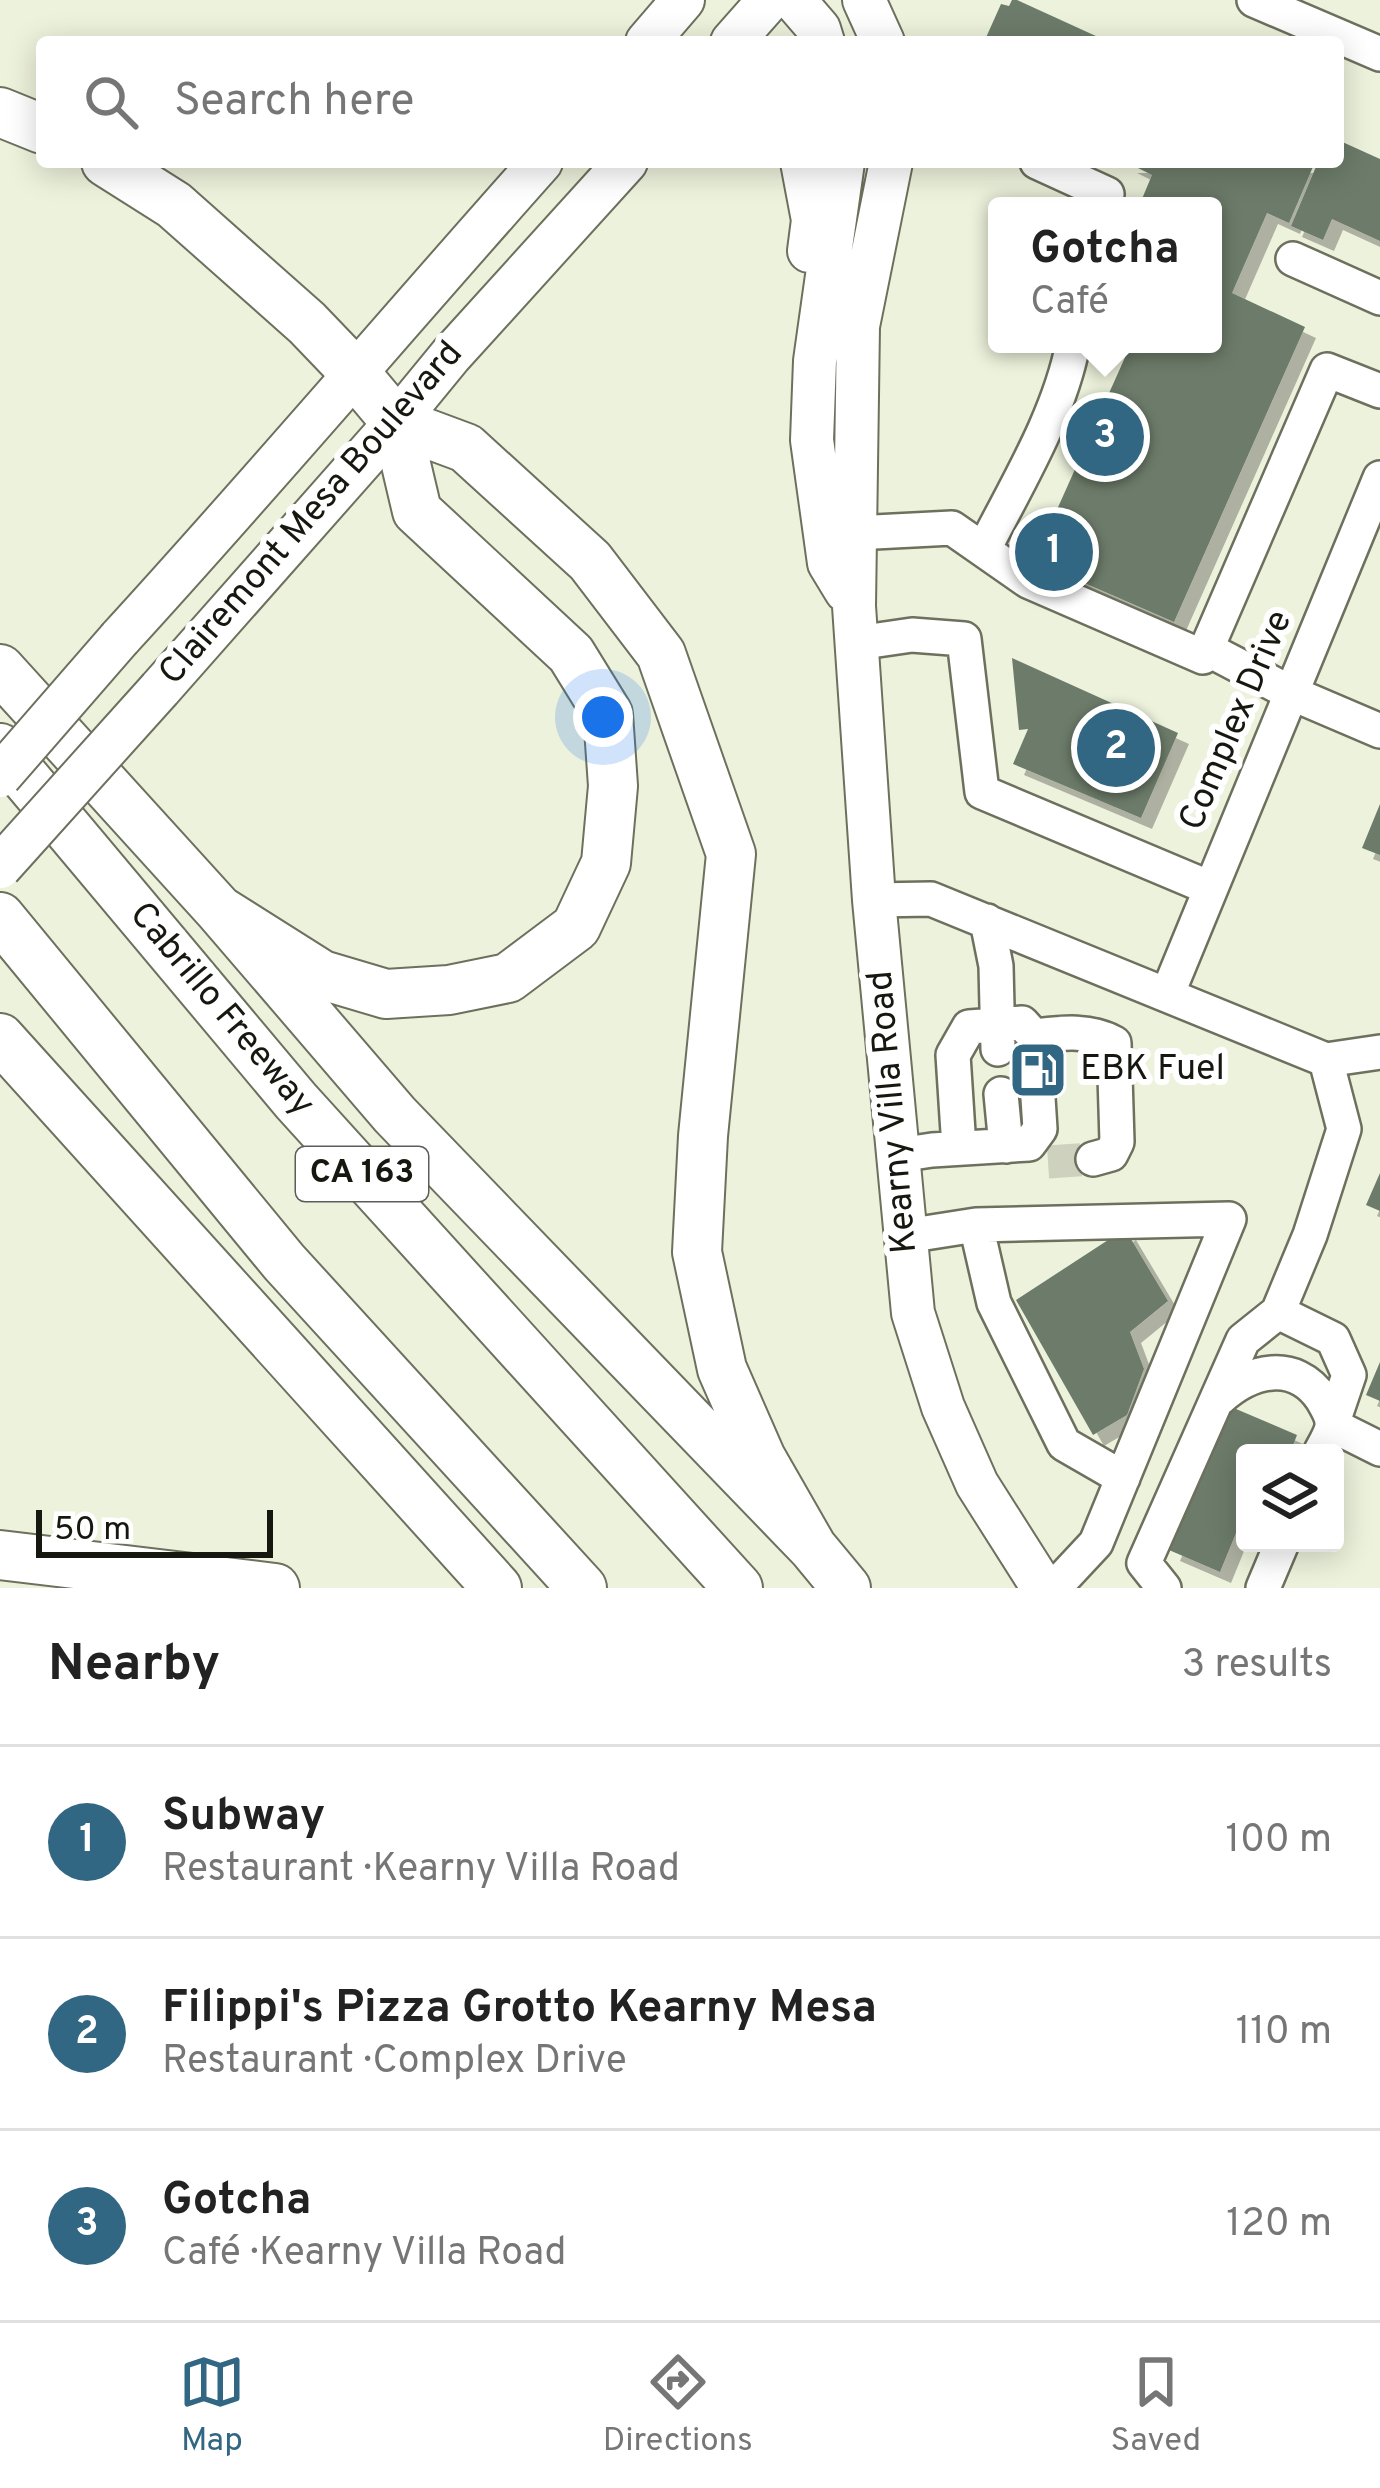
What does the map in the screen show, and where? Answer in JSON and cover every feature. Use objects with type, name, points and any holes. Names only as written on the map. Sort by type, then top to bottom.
[{"type":"highway","points":[[0,112],[36,127]]},
{"type":"highway","points":[[115,168],[174,205],[307,322],[354,372],[396,422],[417,512],[571,655],[608,714],[613,786],[606,863],[576,927],[508,978],[386,994],[322,975],[219,910]]},
{"type":"highway","points":[[396,422],[466,448],[590,561],[661,654],[730,854],[703,1136],[697,1252],[722,1369],[761,1458],[812,1547]]},
{"type":"highway","points":[[0,670],[219,910],[395,1115],[812,1547],[846,1588]]},
{"type":"highway","name":"Cabrillo Freeway","points":[[0,748],[296,1101],[738,1588]]},
{"type":"highway","name":"CA 163","points":[[0,916],[284,1262],[583,1588]]},
{"type":"highway","points":[[0,1038],[497,1588]]},
{"type":"highway","points":[[0,1555],[275,1588]]},
{"type":"main road","points":[[737,36],[770,0]]},
{"type":"main road","points":[[794,0],[821,36]]},
{"type":"main road","points":[[864,0],[880,36]]},
{"type":"main road","name":"Clairemont Mesa Boulevard","points":[[0,776],[536,168]]},
{"type":"main road","name":"Clairemont Mesa Boulevard","points":[[0,867],[451,355],[623,168]]},
{"type":"main road","points":[[803,168],[812,220],[805,286],[818,346]]},
{"type":"main road","name":"Kearny Villa Road","points":[[841,168],[818,346],[812,440],[829,563],[856,625]]},
{"type":"main road","name":"Kearny Villa Road","points":[[890,168],[859,326],[856,625],[874,900],[913,1313],[943,1407],[977,1484],[1043,1588]]},
{"type":"street","points":[[1254,0],[1338,36]]},
{"type":"street","points":[[1344,39],[1380,54]]},
{"type":"street","points":[[1050,168],[1106,197]]},
{"type":"street","points":[[1293,259],[1380,298]]},
{"type":"street","points":[[984,550],[1041,436],[1070,353]]},
{"type":"street","points":[[855,533],[952,528],[1028,581],[1203,657],[1327,370],[1380,391]]},
{"type":"street","name":"Complex Drive","points":[[1167,995],[1291,693],[1371,522],[1380,478]]},
{"type":"street","points":[[856,625],[964,639],[982,792],[1210,888]]},
{"type":"street","points":[[1207,649],[1291,693],[1377,721]]},
{"type":"street","points":[[874,900],[931,899],[1326,1060],[1380,1052]]},
{"type":"street","points":[[987,921],[996,965],[998,1037]]},
{"type":"street","points":[[959,1148],[953,1055],[969,1028],[998,1037],[1022,1024],[1034,1036],[1040,1129],[1028,1151]]},
{"type":"street","points":[[1034,1036],[1086,1034],[1114,1043],[1118,1142],[1111,1154],[1093,1159]]},
{"type":"street","points":[[1165,1588],[1144,1563],[1243,1340],[1278,1312],[1310,1235],[1344,1129],[1326,1060]]},
{"type":"street","points":[[1001,1094],[1028,1151]]},
{"type":"street","points":[[899,1155],[959,1148],[1028,1151]]},
{"type":"street","points":[[906,1236],[976,1225],[1229,1219],[1096,1544],[1054,1588]]},
{"type":"street","points":[[976,1225],[994,1303],[1064,1444],[1123,1478]]},
{"type":"street","points":[[1278,1312],[1333,1339],[1349,1375],[1326,1439]]},
{"type":"street","points":[[1218,1399],[1244,1378],[1263,1373],[1300,1379],[1327,1406],[1326,1439]]},
{"type":"street","points":[[1326,1439],[1380,1449]]},
{"type":"street","points":[[1263,1588],[1278,1552]]},
{"type":"building","points":[[1017,0],[1096,36],[987,36],[1001,4],[1009,6]]},
{"type":"building","points":[[1344,143],[1380,159],[1380,241],[1332,219],[1323,240],[1291,226],[1315,168],[1344,168]]},
{"type":"building","points":[[1138,168],[1312,168],[1289,223],[1267,213],[1232,293],[1305,327],[1174,622],[1034,561],[1127,353],[1222,353],[1222,197],[1143,197],[1152,175]]},
{"type":"building","points":[[1012,658],[1178,733],[1141,818],[1013,764],[1028,729],[1019,730]]},
{"type":"building","points":[[1380,804],[1380,855],[1362,848]]},
{"type":"building","points":[[1380,1173],[1380,1211],[1366,1205]]},
{"type":"building","points":[[1125,1229],[1168,1301],[1130,1332],[1144,1369],[1127,1415],[1093,1435],[1016,1300]]},
{"type":"building","points":[[1380,1362],[1380,1401],[1366,1395]]},
{"type":"building","points":[[1229,1406],[1297,1435],[1294,1444],[1236,1444],[1236,1533],[1220,1572],[1169,1550]]},
{"type":"tunnel","points":[[1048,1162],[1093,1159]]},
{"type":"place","name":"Gotcha","points":[[1105,437]]},
{"type":"place","name":"Subway","points":[[1054,552]]},
{"type":"place","name":"Filippi's Pizza Grotto Kearny Mesa","points":[[1116,748]]},
{"type":"place","name":"EBK Fuel","points":[[1038,1070]]}]
